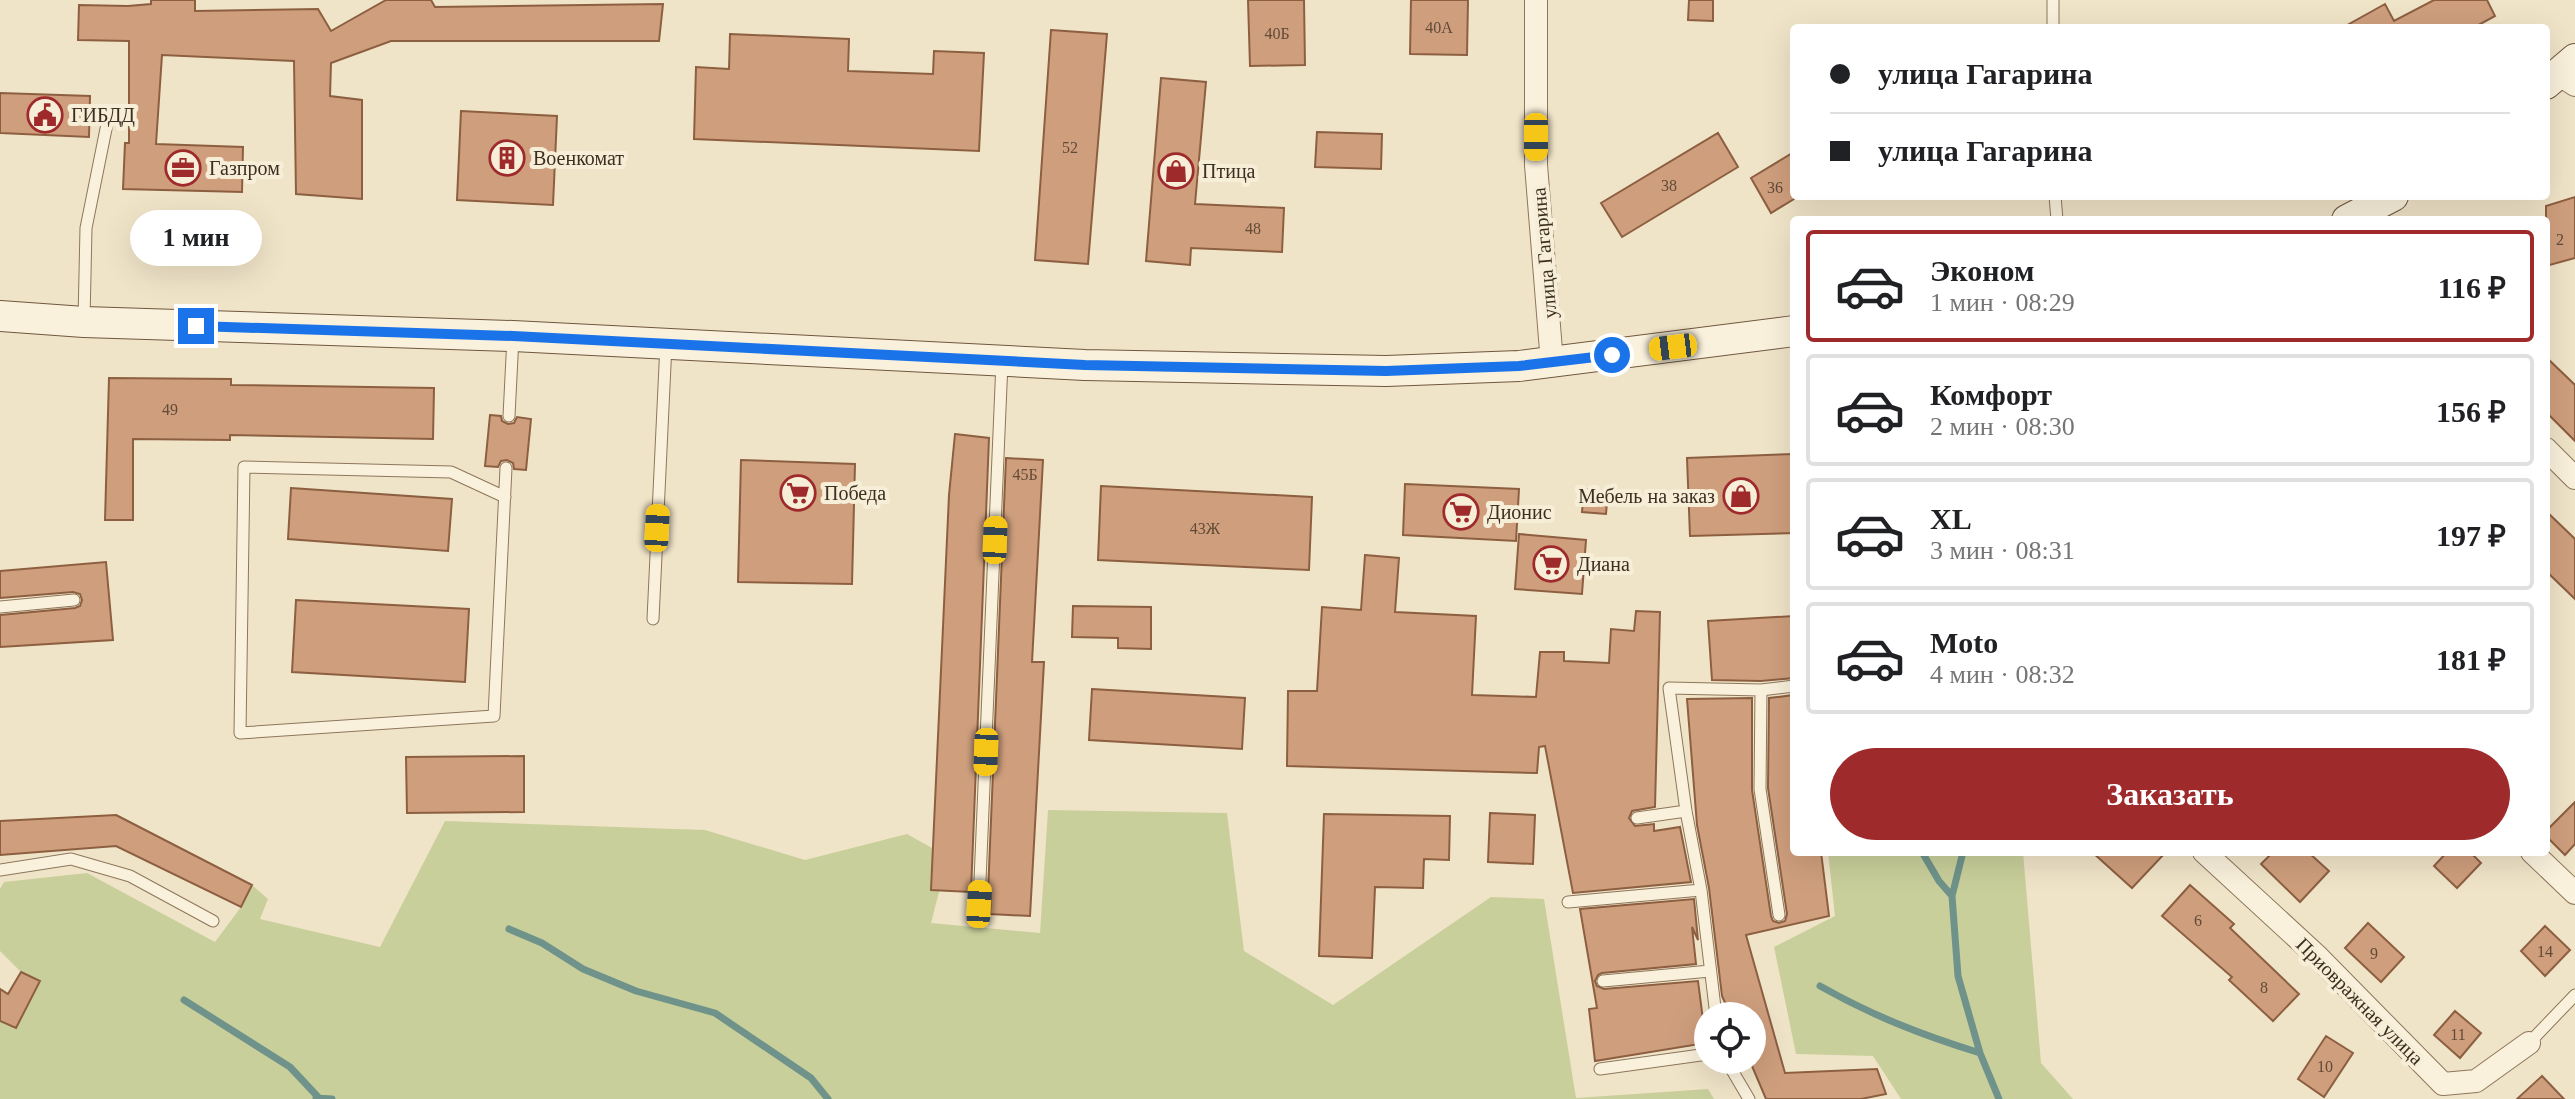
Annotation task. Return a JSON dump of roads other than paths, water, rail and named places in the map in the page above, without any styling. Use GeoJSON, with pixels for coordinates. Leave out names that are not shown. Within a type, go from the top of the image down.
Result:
{"type":"FeatureCollection","features":[{"type":"Feature","properties":{"kind":"street","name":"улица Гагарина"},"geometry":{"type":"LineString","coordinates":[[1536,0],[1536,165],[1552,363]]}},
{"type":"Feature","properties":{"kind":"street"},"geometry":{"type":"LineString","coordinates":[[2360,216],[2386,200]]}},
{"type":"Feature","properties":{"kind":"street"},"geometry":{"type":"LineString","coordinates":[[0,316],[84,322],[513,336],[1085,365],[1386,371],[1552,363],[1790,332]]}},
{"type":"Feature","properties":{"kind":"street"},"geometry":{"type":"LineString","coordinates":[[2550,453],[2575,478]]}},
{"type":"Feature","properties":{"kind":"street","name":"Приовражная улица"},"geometry":{"type":"LineString","coordinates":[[2208,856],[2316,955],[2443,1084],[2476,1081],[2529,1043]]}},
{"type":"Feature","properties":{"kind":"street"},"geometry":{"type":"LineString","coordinates":[[2536,856],[2575,893]]}},
{"type":"Feature","properties":{"kind":"lane"},"geometry":{"type":"LineString","coordinates":[[2053,0],[2053,24]]}},
{"type":"Feature","properties":{"kind":"lane"},"geometry":{"type":"LineString","coordinates":[[84,322],[86,228],[108,119]]}},
{"type":"Feature","properties":{"kind":"lane"},"geometry":{"type":"LineString","coordinates":[[509,416],[513,336]]}},
{"type":"Feature","properties":{"kind":"lane"},"geometry":{"type":"LineString","coordinates":[[653,619],[666,344]]}},
{"type":"Feature","properties":{"kind":"lane"},"geometry":{"type":"LineString","coordinates":[[979,904],[1002,361]]}},
{"type":"Feature","properties":{"kind":"lane"},"geometry":{"type":"LineString","coordinates":[[505,497],[451,472],[244,467],[240,733],[494,716],[505,497],[506,468]]}},
{"type":"Feature","properties":{"kind":"lane"},"geometry":{"type":"LineString","coordinates":[[0,607],[74,600]]}},
{"type":"Feature","properties":{"kind":"lane"},"geometry":{"type":"LineString","coordinates":[[1714,1002],[1701,890],[1686,811],[1669,688],[1761,690],[1790,686]]}},
{"type":"Feature","properties":{"kind":"lane"},"geometry":{"type":"LineString","coordinates":[[1761,690],[1760,789],[1779,915]]}},
{"type":"Feature","properties":{"kind":"lane"},"geometry":{"type":"LineString","coordinates":[[1637,818],[1686,811]]}},
{"type":"Feature","properties":{"kind":"lane"},"geometry":{"type":"LineString","coordinates":[[0,870],[71,859],[130,876],[213,921]]}},
{"type":"Feature","properties":{"kind":"lane"},"geometry":{"type":"LineString","coordinates":[[1568,902],[1701,890]]}},
{"type":"Feature","properties":{"kind":"lane"},"geometry":{"type":"LineString","coordinates":[[1603,981],[1710,971]]}},
{"type":"Feature","properties":{"kind":"lane"},"geometry":{"type":"LineString","coordinates":[[2529,1043],[2575,995]]}},
{"type":"Feature","properties":{"kind":"lane"},"geometry":{"type":"LineString","coordinates":[[1600,1069],[1694,1056]]}},
{"type":"Feature","properties":{"kind":"lane"},"geometry":{"type":"LineString","coordinates":[[1734,1074],[1749,1099]]}},
{"type":"Feature","properties":{"kind":"waterway"},"geometry":{"type":"LineString","coordinates":[[1924,856],[1952,896]]}},
{"type":"Feature","properties":{"kind":"waterway"},"geometry":{"type":"LineString","coordinates":[[1962,856],[1952,896],[1958,976],[1980,1053],[1999,1099]]}},
{"type":"Feature","properties":{"kind":"waterway"},"geometry":{"type":"LineString","coordinates":[[509,929],[542,943],[583,969],[636,991],[715,1013],[811,1078],[828,1099]]}},
{"type":"Feature","properties":{"kind":"waterway"},"geometry":{"type":"LineString","coordinates":[[1820,986],[1898,1024],[1980,1053]]}},
{"type":"Feature","properties":{"kind":"waterway"},"geometry":{"type":"LineString","coordinates":[[184,1000],[290,1067],[318,1097]]}},
{"type":"Feature","properties":{"kind":"waterway"},"geometry":{"type":"LineString","coordinates":[[316,1098],[332,1099]]}},
{"type":"Feature","properties":{"kind":"place","name":"ГИБДД"},"geometry":{"type":"Point","coordinates":[45,115]}},
{"type":"Feature","properties":{"kind":"place","name":"Военкомат"},"geometry":{"type":"Point","coordinates":[507,158]}},
{"type":"Feature","properties":{"kind":"place","name":"Газпром"},"geometry":{"type":"Point","coordinates":[183,168]}},
{"type":"Feature","properties":{"kind":"place","name":"Птица"},"geometry":{"type":"Point","coordinates":[1176,171]}},
{"type":"Feature","properties":{"kind":"place","name":"Победа"},"geometry":{"type":"Point","coordinates":[798,493]}},
{"type":"Feature","properties":{"kind":"place","name":"Мебель на заказ"},"geometry":{"type":"Point","coordinates":[1741,496]}},
{"type":"Feature","properties":{"kind":"place","name":"Дионис"},"geometry":{"type":"Point","coordinates":[1461,512]}},
{"type":"Feature","properties":{"kind":"place","name":"Диана"},"geometry":{"type":"Point","coordinates":[1551,564]}}]}
